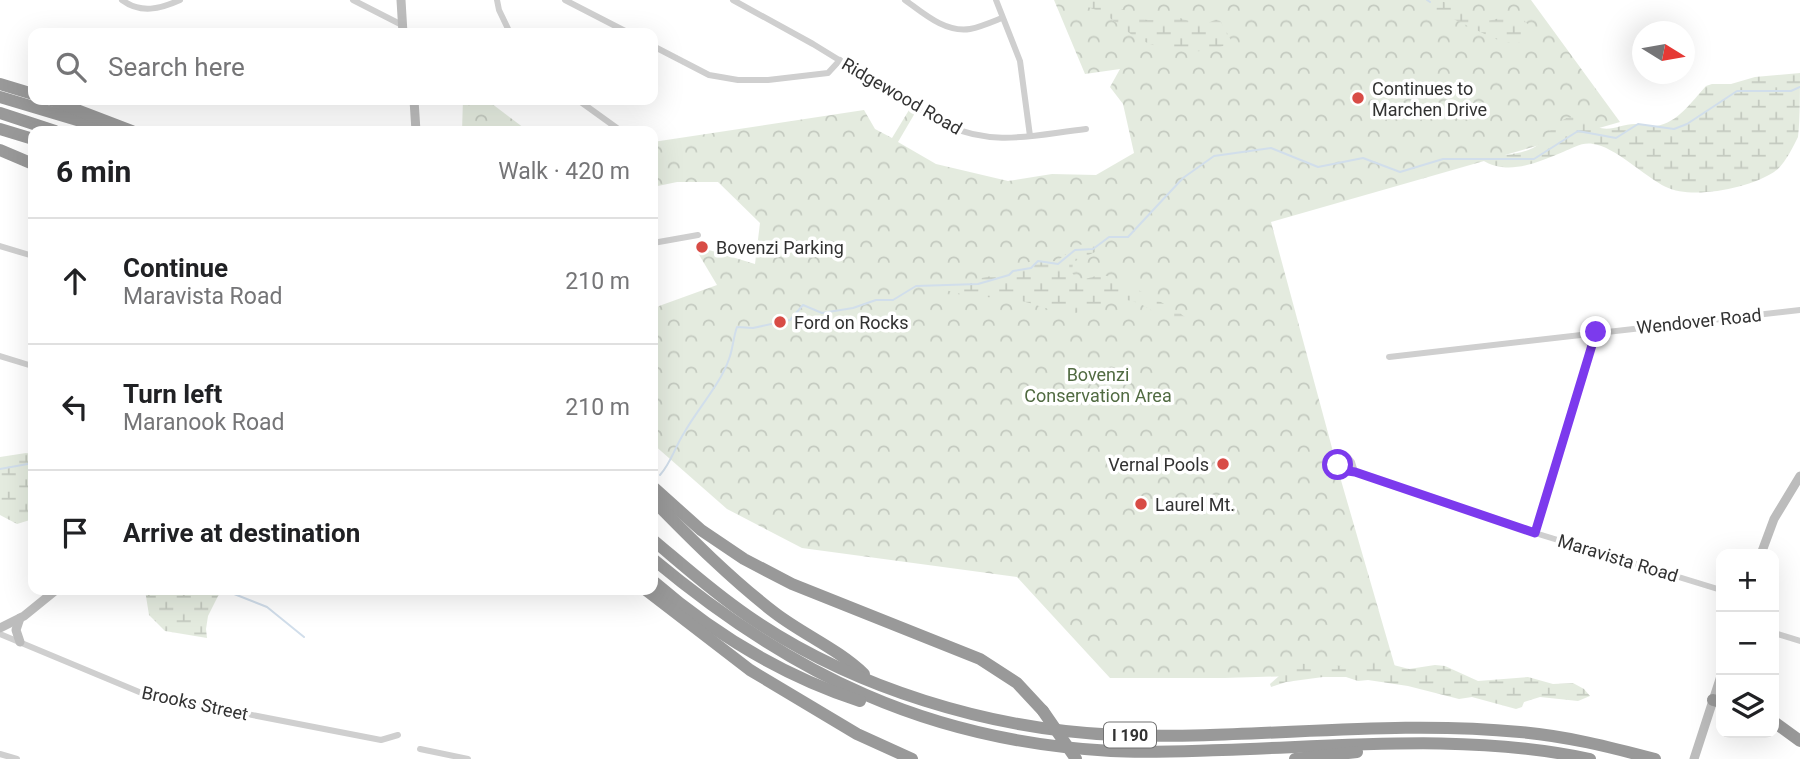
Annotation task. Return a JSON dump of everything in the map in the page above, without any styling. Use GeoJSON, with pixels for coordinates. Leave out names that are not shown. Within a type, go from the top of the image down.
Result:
{"type":"FeatureCollection","features":[{"type":"Feature","properties":{"kind":"highway"},"geometry":{"type":"LineString","coordinates":[[0,84],[28,92]]}},
{"type":"Feature","properties":{"kind":"highway"},"geometry":{"type":"LineString","coordinates":[[0,97],[97,126]]}},
{"type":"Feature","properties":{"kind":"highway"},"geometry":{"type":"LineString","coordinates":[[64,105],[119,126]]}},
{"type":"Feature","properties":{"kind":"highway"},"geometry":{"type":"LineString","coordinates":[[0,113],[40,126]]}},
{"type":"Feature","properties":{"kind":"highway"},"geometry":{"type":"LineString","coordinates":[[0,129],[28,137]]}},
{"type":"Feature","properties":{"kind":"highway"},"geometry":{"type":"LineString","coordinates":[[0,150],[28,163]]}},
{"type":"Feature","properties":{"kind":"highway"},"geometry":{"type":"LineString","coordinates":[[0,157],[28,164]]}},
{"type":"Feature","properties":{"kind":"highway"},"geometry":{"type":"LineString","coordinates":[[658,491],[701,530],[744,559],[792,584],[980,659],[1017,683],[1043,711],[1076,759]]}},
{"type":"Feature","properties":{"kind":"highway"},"geometry":{"type":"LineString","coordinates":[[658,505],[733,579],[777,615],[850,661],[872,682]]}},
{"type":"Feature","properties":{"kind":"highway","name":"I 190"},"geometry":{"type":"LineString","coordinates":[[658,544],[749,617],[799,646],[872,682],[960,711],[1007,722],[1070,732],[1174,736],[1386,728],[1485,729],[1559,737],[1655,759]]}},
{"type":"Feature","properties":{"kind":"highway","name":"I 190"},"geometry":{"type":"LineString","coordinates":[[658,563],[732,620],[779,652],[862,694],[953,726],[1015,740],[1111,751],[1397,743],[1518,747],[1590,759]]}},
{"type":"Feature","properties":{"kind":"highway"},"geometry":{"type":"LineString","coordinates":[[658,585],[704,622],[763,659],[858,701],[896,708]]}},
{"type":"Feature","properties":{"kind":"highway"},"geometry":{"type":"LineString","coordinates":[[652,595],[751,670],[858,734],[912,759]]}},
{"type":"Feature","properties":{"kind":"highway"},"geometry":{"type":"LineString","coordinates":[[1779,726],[1800,741]]}},
{"type":"Feature","properties":{"kind":"highway"},"geometry":{"type":"LineString","coordinates":[[1295,759],[1358,752],[1397,743]]}},
{"type":"Feature","properties":{"kind":"main road"},"geometry":{"type":"LineString","coordinates":[[401,0],[402,28]]}},
{"type":"Feature","properties":{"kind":"main road"},"geometry":{"type":"LineString","coordinates":[[414,105],[416,126]]}},
{"type":"Feature","properties":{"kind":"main road"},"geometry":{"type":"LineString","coordinates":[[1763,549],[1774,519],[1800,475]]}},
{"type":"Feature","properties":{"kind":"main road"},"geometry":{"type":"LineString","coordinates":[[0,628],[19,618],[49,595]]}},
{"type":"Feature","properties":{"kind":"main road"},"geometry":{"type":"LineString","coordinates":[[19,618],[16,630],[20,642]]}},
{"type":"Feature","properties":{"kind":"main road"},"geometry":{"type":"LineString","coordinates":[[1694,759],[1716,703]]}},
{"type":"Feature","properties":{"kind":"street"},"geometry":{"type":"LineString","coordinates":[[122,0],[131,6],[150,10],[180,0]]}},
{"type":"Feature","properties":{"kind":"street"},"geometry":{"type":"LineString","coordinates":[[354,0],[400,28]]}},
{"type":"Feature","properties":{"kind":"street"},"geometry":{"type":"LineString","coordinates":[[497,0],[508,28]]}},
{"type":"Feature","properties":{"kind":"street"},"geometry":{"type":"LineString","coordinates":[[565,0],[619,28]]}},
{"type":"Feature","properties":{"kind":"street","name":"Ridgewood Road"},"geometry":{"type":"LineString","coordinates":[[733,0],[945,125],[960,131],[998,139],[1086,129]]}},
{"type":"Feature","properties":{"kind":"street"},"geometry":{"type":"LineString","coordinates":[[905,0],[941,24],[955,29],[969,29],[1002,18]]}},
{"type":"Feature","properties":{"kind":"street"},"geometry":{"type":"LineString","coordinates":[[996,0],[1020,61],[1030,136]]}},
{"type":"Feature","properties":{"kind":"street"},"geometry":{"type":"LineString","coordinates":[[658,49],[709,75],[738,80],[768,80],[828,73],[840,61]]}},
{"type":"Feature","properties":{"kind":"street"},"geometry":{"type":"LineString","coordinates":[[585,105],[614,126]]}},
{"type":"Feature","properties":{"kind":"street"},"geometry":{"type":"LineString","coordinates":[[658,242],[698,235]]}},
{"type":"Feature","properties":{"kind":"street"},"geometry":{"type":"LineString","coordinates":[[0,246],[28,254]]}},
{"type":"Feature","properties":{"kind":"street","name":"Wendover Road"},"geometry":{"type":"LineString","coordinates":[[1389,357],[1800,310]]}},
{"type":"Feature","properties":{"kind":"street"},"geometry":{"type":"LineString","coordinates":[[1535,533],[1596,332]]}},
{"type":"Feature","properties":{"kind":"street"},"geometry":{"type":"LineString","coordinates":[[0,356],[28,365]]}},
{"type":"Feature","properties":{"kind":"street","name":"Maravista Road"},"geometry":{"type":"LineString","coordinates":[[1355,472],[1535,533],[1716,588]]}},
{"type":"Feature","properties":{"kind":"street","name":"Brooks Street"},"geometry":{"type":"LineString","coordinates":[[0,634],[144,694],[381,740],[398,735]]}},
{"type":"Feature","properties":{"kind":"street"},"geometry":{"type":"LineString","coordinates":[[1779,635],[1800,641]]}},
{"type":"Feature","properties":{"kind":"street"},"geometry":{"type":"LineString","coordinates":[[420,749],[468,759]]}},
{"type":"Feature","properties":{"kind":"street"},"geometry":{"type":"LineString","coordinates":[[0,754],[17,759]]}},
{"type":"Feature","properties":{"kind":"green space","name":"Bovenzi Conservation Area"},"geometry":{"type":"Polygon","coordinates":[[[1054,0],[1531,0],[1620,122],[1271,222],[1338,470],[1398,677],[1357,674],[1110,678],[1017,577],[802,548],[727,509],[658,448],[658,307],[717,285],[698,253],[709,250],[755,264],[760,223],[718,182],[677,182],[658,186],[658,141],[864,110],[875,129],[892,138],[909,110],[915,113],[898,142],[936,164],[1008,181],[1052,174],[1096,175],[1134,153],[1123,104],[1110,87],[1120,69],[1085,74],[1054,0]]]}},
{"type":"Feature","properties":{"kind":"green space"},"geometry":{"type":"Polygon","coordinates":[[[1065,0],[1101,0],[1112,8],[1122,9],[1146,20],[1171,15],[1201,25],[1216,20],[1221,22],[1232,42],[1221,47],[1197,51],[1160,47],[1137,38],[1101,13],[1065,0]]]}},
{"type":"Feature","properties":{"kind":"green space"},"geometry":{"type":"Polygon","coordinates":[[[1430,2],[1448,3],[1476,21],[1518,14],[1535,32],[1526,43],[1504,42],[1426,6],[1430,2]]]}},
{"type":"Feature","properties":{"kind":"green space"},"geometry":{"type":"Polygon","coordinates":[[[1800,73],[1798,137],[1791,151],[1774,172],[1751,183],[1705,192],[1677,191],[1666,187],[1610,150],[1593,144],[1581,145],[1522,166],[1502,167],[1482,160],[1487,156],[1528,150],[1539,144],[1555,126],[1567,118],[1579,118],[1602,128],[1635,124],[1656,126],[1678,116],[1706,86],[1731,84],[1755,77],[1800,73]]]}},
{"type":"Feature","properties":{"kind":"green space"},"geometry":{"type":"Polygon","coordinates":[[[463,105],[494,105],[521,126],[462,126],[463,105]]]}},
{"type":"Feature","properties":{"kind":"green space"},"geometry":{"type":"Polygon","coordinates":[[[1077,245],[1099,247],[1095,252],[1073,262],[1072,273],[1076,277],[1085,279],[1107,276],[1150,296],[1189,320],[1186,322],[1167,319],[1142,305],[1126,300],[1112,301],[1077,313],[1069,313],[1017,300],[943,289],[943,286],[996,275],[1029,262],[1057,261],[1077,245]]]}},
{"type":"Feature","properties":{"kind":"green space"},"geometry":{"type":"Polygon","coordinates":[[[28,453],[28,521],[17,524],[0,515],[0,457],[28,453]]]}},
{"type":"Feature","properties":{"kind":"green space"},"geometry":{"type":"Polygon","coordinates":[[[146,595],[218,595],[208,616],[207,638],[165,631],[149,615],[146,595]]]}},
{"type":"Feature","properties":{"kind":"green space"},"geometry":{"type":"Polygon","coordinates":[[[1378,661],[1409,669],[1445,666],[1478,681],[1528,677],[1553,684],[1573,683],[1590,696],[1578,701],[1540,697],[1524,702],[1522,707],[1516,709],[1472,697],[1459,699],[1408,686],[1358,681],[1346,677],[1323,677],[1271,687],[1270,684],[1279,676],[1284,665],[1291,663],[1340,666],[1378,661]]]}},
{"type":"Feature","properties":{"kind":"waterway"},"geometry":{"type":"LineString","coordinates":[[660,475],[725,369],[737,327],[753,328],[790,320],[803,305],[822,313],[853,308],[876,300],[893,300],[916,286],[978,284],[1009,275],[1013,271],[1031,268],[1038,261],[1058,264],[1075,250],[1093,249],[1109,237],[1128,237],[1183,178],[1214,156],[1271,148],[1318,167],[1363,158],[1400,172],[1443,159],[1534,159],[1578,131],[1616,138],[1638,124],[1674,129],[1687,124],[1737,91],[1791,91],[1800,87]]}},
{"type":"Feature","properties":{"kind":"waterway"},"geometry":{"type":"LineString","coordinates":[[0,469],[28,464]]}},
{"type":"Feature","properties":{"kind":"waterway"},"geometry":{"type":"LineString","coordinates":[[237,595],[267,607],[304,637]]}},
{"type":"Feature","properties":{"kind":"place","name":"Continues to Marchen Drive"},"geometry":{"type":"Point","coordinates":[1358,98]}},
{"type":"Feature","properties":{"kind":"place","name":"Bovenzi Parking"},"geometry":{"type":"Point","coordinates":[702,247]}},
{"type":"Feature","properties":{"kind":"place","name":"Ford on Rocks"},"geometry":{"type":"Point","coordinates":[780,322]}},
{"type":"Feature","properties":{"kind":"place","name":"Vernal Pools"},"geometry":{"type":"Point","coordinates":[1223,464]}},
{"type":"Feature","properties":{"kind":"place","name":"Laurel Mt."},"geometry":{"type":"Point","coordinates":[1141,504]}},
{"type":"Feature","properties":{"kind":"route"},"geometry":{"type":"LineString","coordinates":[[1338,465],[1341,470],[1355,472],[1535,533],[1596,332]]}}]}
